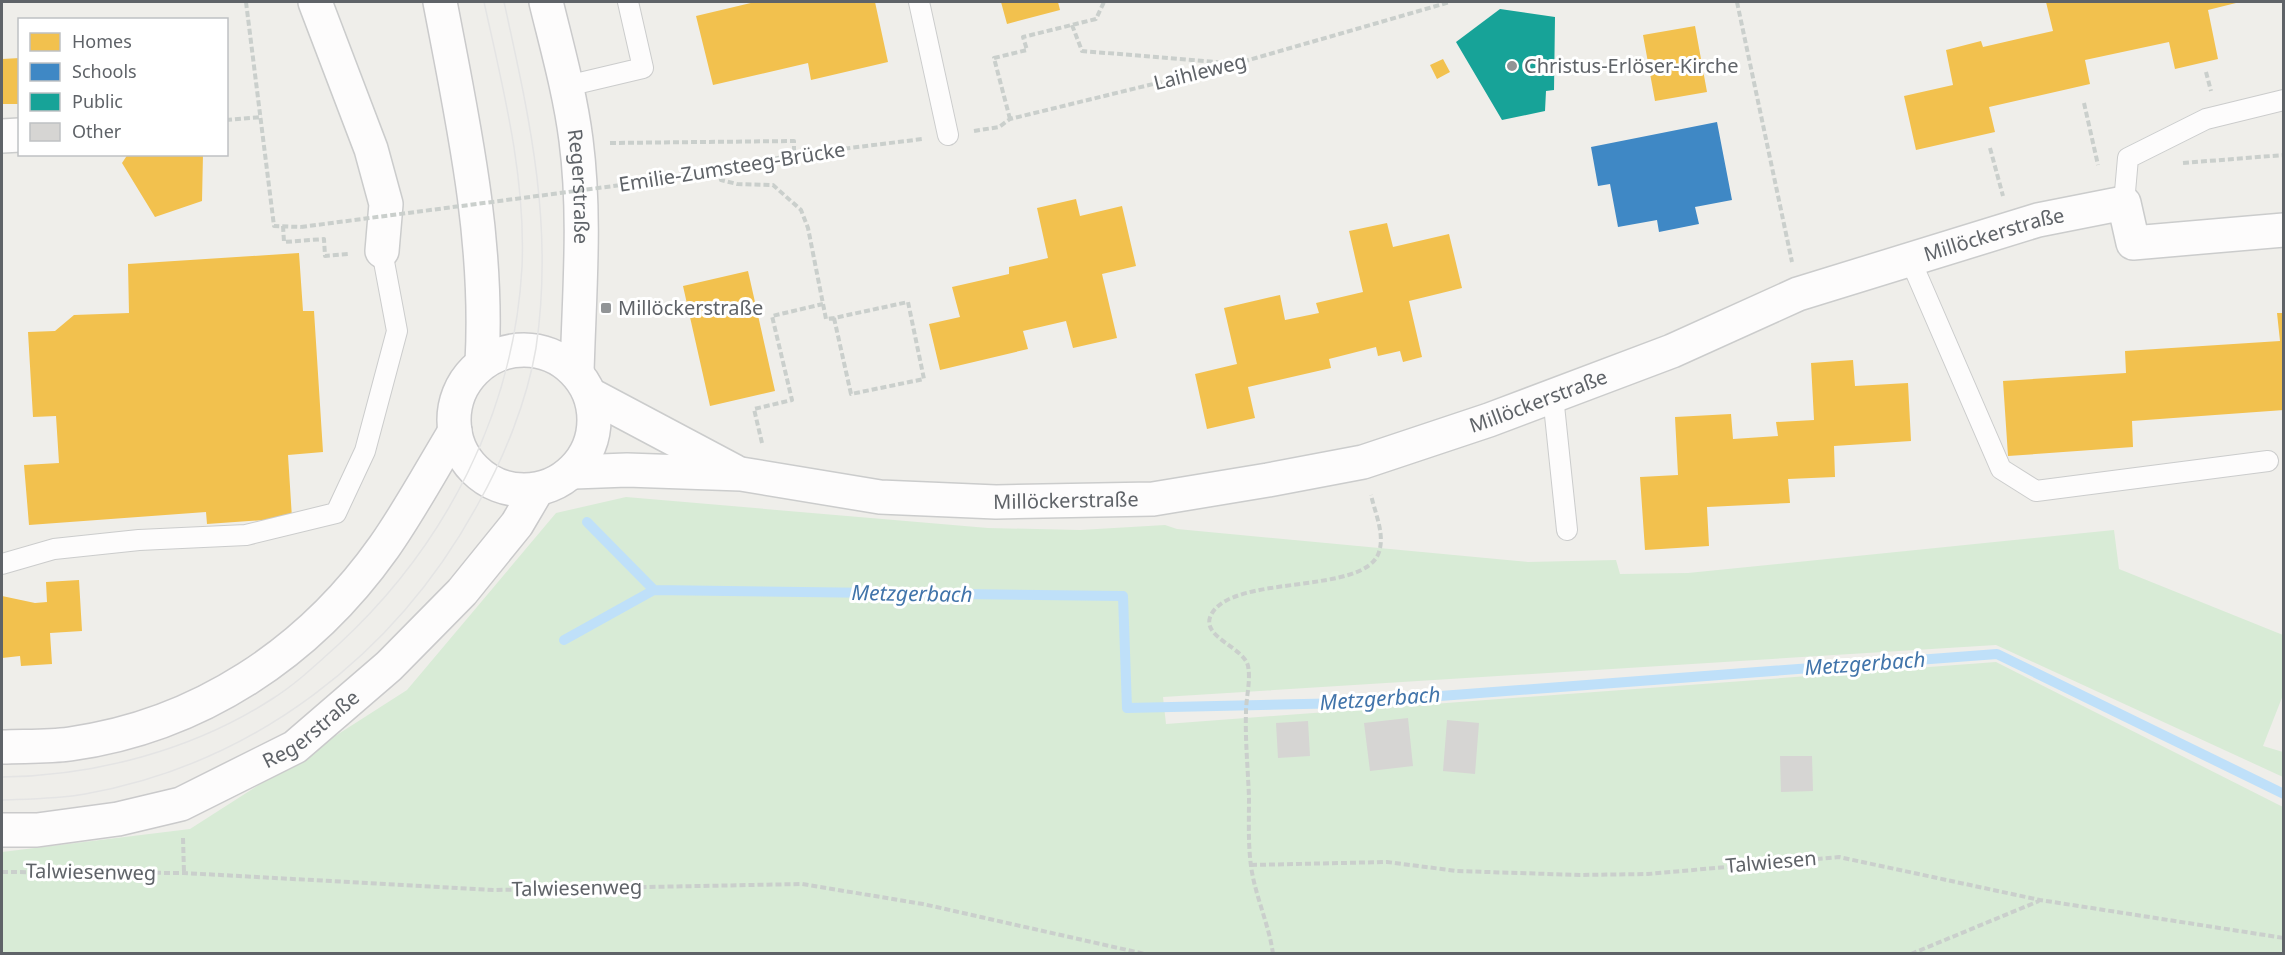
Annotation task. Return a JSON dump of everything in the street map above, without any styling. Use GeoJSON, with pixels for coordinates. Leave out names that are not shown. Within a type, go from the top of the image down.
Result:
{"type":"FeatureCollection","features":[{"type":"Feature","properties":{"kind":"main road"},"geometry":{"type":"LineString","coordinates":[[315,2],[374,160],[386,204],[382,251]]}},
{"type":"Feature","properties":{"kind":"main road"},"geometry":{"type":"LineString","coordinates":[[440,2],[472,168],[482,254],[485,322],[482,363]]}},
{"type":"Feature","properties":{"kind":"main road","name":"Regerstraße"},"geometry":{"type":"LineString","coordinates":[[546,2],[567,86],[576,141],[581,229],[584,384],[595,423],[589,449],[574,471],[557,484],[537,490],[513,490],[490,483],[472,468],[460,451],[455,431],[454,412],[459,393],[482,363],[511,351],[535,350],[558,358],[584,384]]}},
{"type":"Feature","properties":{"kind":"main road"},"geometry":{"type":"LineString","coordinates":[[2,136],[18,135]]}},
{"type":"Feature","properties":{"kind":"main road"},"geometry":{"type":"LineString","coordinates":[[2119,195],[2133,243],[2283,230]]}},
{"type":"Feature","properties":{"kind":"main road","name":"Millöckerstraße"},"geometry":{"type":"LineString","coordinates":[[574,471],[627,470],[756,478],[880,497],[996,502],[1153,499],[1363,462],[1553,396],[1672,351],[1798,294],[2119,195]]}},
{"type":"Feature","properties":{"kind":"main road","name":"Millöckerstraße"},"geometry":{"type":"LineString","coordinates":[[584,384],[756,478]]}},
{"type":"Feature","properties":{"kind":"main road","name":"Regerstraße"},"geometry":{"type":"LineString","coordinates":[[2,747],[69,744],[164,722],[232,690],[303,638],[343,597],[384,548],[455,431]]}},
{"type":"Feature","properties":{"kind":"main road","name":"Regerstraße"},"geometry":{"type":"LineString","coordinates":[[2,830],[37,830],[118,819],[181,804],[295,747],[389,666],[462,592],[517,524],[537,490]]}},
{"type":"Feature","properties":{"kind":"lane"},"geometry":{"type":"LineString","coordinates":[[567,86],[643,69],[628,2]]}},
{"type":"Feature","properties":{"kind":"lane"},"geometry":{"type":"LineString","coordinates":[[918,2],[948,135]]}},
{"type":"Feature","properties":{"kind":"lane"},"geometry":{"type":"LineString","coordinates":[[2119,195],[2128,158],[2206,119],[2283,100]]}},
{"type":"Feature","properties":{"kind":"lane"},"geometry":{"type":"LineString","coordinates":[[2,564],[54,549],[139,540],[246,535],[336,513],[364,451],[397,331],[382,251]]}},
{"type":"Feature","properties":{"kind":"lane"},"geometry":{"type":"LineString","coordinates":[[1910,259],[2001,469],[2036,491],[2268,461]]}},
{"type":"Feature","properties":{"kind":"lane"},"geometry":{"type":"LineString","coordinates":[[1553,396],[1567,530]]}},
{"type":"Feature","properties":{"kind":"path"},"geometry":{"type":"LineString","coordinates":[[246,2],[274,226],[283,226],[284,242],[324,239],[325,256],[382,251]]}},
{"type":"Feature","properties":{"kind":"path"},"geometry":{"type":"LineString","coordinates":[[1010,119],[994,58],[1027,50],[1023,37],[1096,19],[1104,2]]}},
{"type":"Feature","properties":{"kind":"path","name":"Laihleweg"},"geometry":{"type":"LineString","coordinates":[[948,135],[999,127],[1010,119],[1235,64],[1450,2]]}},
{"type":"Feature","properties":{"kind":"path"},"geometry":{"type":"LineString","coordinates":[[1737,2],[1798,294]]}},
{"type":"Feature","properties":{"kind":"path"},"geometry":{"type":"LineString","coordinates":[[1072,25],[1082,51],[1235,64]]}},
{"type":"Feature","properties":{"kind":"path"},"geometry":{"type":"LineString","coordinates":[[2084,103],[2119,195],[2195,161],[2283,155]]}},
{"type":"Feature","properties":{"kind":"path"},"geometry":{"type":"LineString","coordinates":[[228,120],[262,117]]}},
{"type":"Feature","properties":{"kind":"path","name":"Emilie-Zumsteeg-Brücke"},"geometry":{"type":"LineString","coordinates":[[283,226],[301,227],[668,180],[794,155],[948,135]]}},
{"type":"Feature","properties":{"kind":"path"},"geometry":{"type":"LineString","coordinates":[[608,143],[794,141],[794,155]]}},
{"type":"Feature","properties":{"kind":"path"},"geometry":{"type":"LineString","coordinates":[[1990,148],[2011,228]]}},
{"type":"Feature","properties":{"kind":"path"},"geometry":{"type":"LineString","coordinates":[[720,169],[721,180],[737,184],[772,185],[801,210],[808,228],[826,320],[834,318],[908,302],[924,379],[851,394],[834,318]]}},
{"type":"Feature","properties":{"kind":"path"},"geometry":{"type":"LineString","coordinates":[[756,478],[754,409],[792,400],[772,315],[823,304]]}},
{"type":"Feature","properties":{"kind":"path"},"geometry":{"type":"LineString","coordinates":[[1273,954],[1251,865],[1245,713],[1248,665],[1239,653],[1213,632],[1209,622],[1212,613],[1223,604],[1252,593],[1285,585],[1339,579],[1367,568],[1379,554],[1381,538],[1363,462]]}},
{"type":"Feature","properties":{"kind":"path","name":"Talwiesen"},"geometry":{"type":"LineString","coordinates":[[1251,865],[1387,862],[1457,872],[1592,875],[1648,874],[1839,857],[2040,900],[2283,938]]}},
{"type":"Feature","properties":{"kind":"path","name":"Talwiesenweg"},"geometry":{"type":"LineString","coordinates":[[2,872],[184,873],[494,890],[802,884],[923,904],[1145,954]]}},
{"type":"Feature","properties":{"kind":"path"},"geometry":{"type":"LineString","coordinates":[[1911,954],[2040,900]]}},
{"type":"Feature","properties":{"kind":"green space"},"geometry":{"type":"Polygon","coordinates":[[[626,497],[988,528],[1080,530],[1165,525],[1177,529],[1528,562],[1616,560],[1620,574],[1688,573],[2114,530],[2119,569],[2283,635],[2283,695],[2263,746],[2283,752],[2283,777],[1996,645],[1163,697],[1166,724],[1996,662],[2283,807],[2283,953],[2,954],[2,852],[190,829],[407,690],[556,513],[626,497]]]}},
{"type":"Feature","properties":{"kind":"building: Homes"},"geometry":{"type":"Polygon","coordinates":[[[755,2],[875,2],[888,62],[811,80],[808,63],[713,85],[696,16],[755,2]]]}},
{"type":"Feature","properties":{"kind":"building: Homes"},"geometry":{"type":"Polygon","coordinates":[[[1001,2],[1058,2],[1060,10],[1007,24],[1001,2]]]}},
{"type":"Feature","properties":{"kind":"building: Homes"},"geometry":{"type":"Polygon","coordinates":[[[2046,2],[2240,2],[2208,10],[2218,59],[2175,69],[2169,42],[2085,60],[2090,84],[1989,107],[1995,132],[1916,150],[1904,96],[1953,85],[1946,50],[1981,41],[1983,47],[2053,31],[2046,2]]]}},
{"type":"Feature","properties":{"kind":"building: Homes"},"geometry":{"type":"Polygon","coordinates":[[[1695,26],[1707,92],[1655,101],[1643,35],[1695,26]]]}},
{"type":"Feature","properties":{"kind":"building: Homes"},"geometry":{"type":"Polygon","coordinates":[[[18,58],[18,104],[2,104],[2,59],[18,58]]]}},
{"type":"Feature","properties":{"kind":"building: Homes"},"geometry":{"type":"Polygon","coordinates":[[[1443,59],[1450,72],[1437,79],[1430,65],[1443,59]]]}},
{"type":"Feature","properties":{"kind":"building: Homes"},"geometry":{"type":"Polygon","coordinates":[[[127,156],[203,156],[202,201],[155,217],[122,163],[127,156]]]}},
{"type":"Feature","properties":{"kind":"building: Homes"},"geometry":{"type":"Polygon","coordinates":[[[1076,199],[1080,216],[1122,206],[1136,266],[1102,274],[1117,338],[1073,348],[1066,321],[1023,331],[1028,349],[940,370],[929,324],[960,317],[952,287],[1009,274],[1009,267],[1048,258],[1037,208],[1076,199]]]}},
{"type":"Feature","properties":{"kind":"building: Homes"},"geometry":{"type":"Polygon","coordinates":[[[1387,223],[1393,247],[1449,234],[1462,288],[1409,301],[1422,357],[1403,362],[1400,351],[1378,356],[1376,347],[1329,359],[1331,368],[1248,387],[1255,418],[1207,429],[1195,374],[1237,364],[1224,308],[1280,295],[1285,320],[1319,313],[1316,303],[1363,292],[1349,231],[1387,223]]]}},
{"type":"Feature","properties":{"kind":"building: Homes"},"geometry":{"type":"Polygon","coordinates":[[[299,253],[303,311],[314,311],[323,452],[288,455],[292,518],[207,524],[206,512],[29,525],[24,465],[59,463],[56,416],[33,417],[28,332],[55,331],[74,315],[129,313],[128,264],[299,253]]]}},
{"type":"Feature","properties":{"kind":"building: Homes"},"geometry":{"type":"Polygon","coordinates":[[[748,271],[775,391],[710,406],[683,286],[748,271]]]}},
{"type":"Feature","properties":{"kind":"building: Homes"},"geometry":{"type":"Polygon","coordinates":[[[2277,313],[2284,313],[2284,410],[2132,421],[2133,447],[2008,456],[2003,381],[2126,373],[2125,351],[2280,341],[2277,313]]]}},
{"type":"Feature","properties":{"kind":"building: Homes"},"geometry":{"type":"Polygon","coordinates":[[[1853,360],[1855,386],[1908,383],[1911,441],[1834,446],[1835,477],[1788,479],[1790,503],[1707,507],[1709,546],[1645,550],[1640,477],[1678,475],[1675,417],[1731,414],[1733,439],[1778,436],[1776,422],[1814,420],[1811,363],[1853,360]]]}},
{"type":"Feature","properties":{"kind":"building: Homes"},"geometry":{"type":"Polygon","coordinates":[[[79,580],[82,631],[50,633],[52,664],[21,666],[20,656],[2,658],[2,596],[35,603],[47,602],[46,582],[79,580]]]}},
{"type":"Feature","properties":{"kind":"building: Schools"},"geometry":{"type":"Polygon","coordinates":[[[1717,122],[1732,200],[1695,207],[1699,224],[1659,232],[1657,220],[1618,227],[1610,184],[1598,186],[1591,147],[1717,122]]]}},
{"type":"Feature","properties":{"kind":"building: Public","name":"Christus-Erlöser-Kirche"},"geometry":{"type":"Polygon","coordinates":[[[1500,9],[1555,17],[1554,90],[1546,91],[1545,111],[1502,120],[1456,42],[1500,9]]]}},
{"type":"Feature","properties":{"kind":"building: Other"},"geometry":{"type":"Polygon","coordinates":[[[1408,718],[1413,766],[1370,771],[1364,723],[1408,718]]]}},
{"type":"Feature","properties":{"kind":"building: Other"},"geometry":{"type":"Polygon","coordinates":[[[1447,720],[1479,723],[1475,774],[1443,771],[1447,720]]]}},
{"type":"Feature","properties":{"kind":"building: Other"},"geometry":{"type":"Polygon","coordinates":[[[1308,721],[1310,756],[1278,758],[1276,723],[1308,721]]]}},
{"type":"Feature","properties":{"kind":"building: Other"},"geometry":{"type":"Polygon","coordinates":[[[1780,756],[1812,756],[1813,791],[1781,792],[1780,756]]]}},
{"type":"Feature","properties":{"kind":"waterway"},"geometry":{"type":"LineString","coordinates":[[587,522],[654,590]]}},
{"type":"Feature","properties":{"kind":"waterway","name":"Metzgerbach"},"geometry":{"type":"LineString","coordinates":[[564,640],[654,590],[1123,596],[1127,708],[1348,703],[1997,654],[2284,794]]}},
{"type":"Feature","properties":{"kind":"tram line"},"geometry":{"type":"LineString","coordinates":[[2,777],[72,772],[142,757],[210,733],[242,717],[290,687],[339,644],[377,606],[411,564],[441,520],[467,473],[489,425],[505,374],[516,321],[522,267],[517,166],[484,2]]}},
{"type":"Feature","properties":{"kind":"tram line"},"geometry":{"type":"LineString","coordinates":[[2,800],[75,796],[147,779],[206,757],[262,729],[314,694],[362,654],[406,609],[445,559],[488,486],[521,409],[536,348],[541,303],[541,216],[536,174],[530,131],[504,2]]}},
{"type":"Feature","properties":{"kind":"place","name":"Christus-Erlöser-Kirche"},"geometry":{"type":"Point","coordinates":[1512,66]}},
{"type":"Feature","properties":{"kind":"place","name":"Millöckerstraße"},"geometry":{"type":"Point","coordinates":[606,308]}}]}
